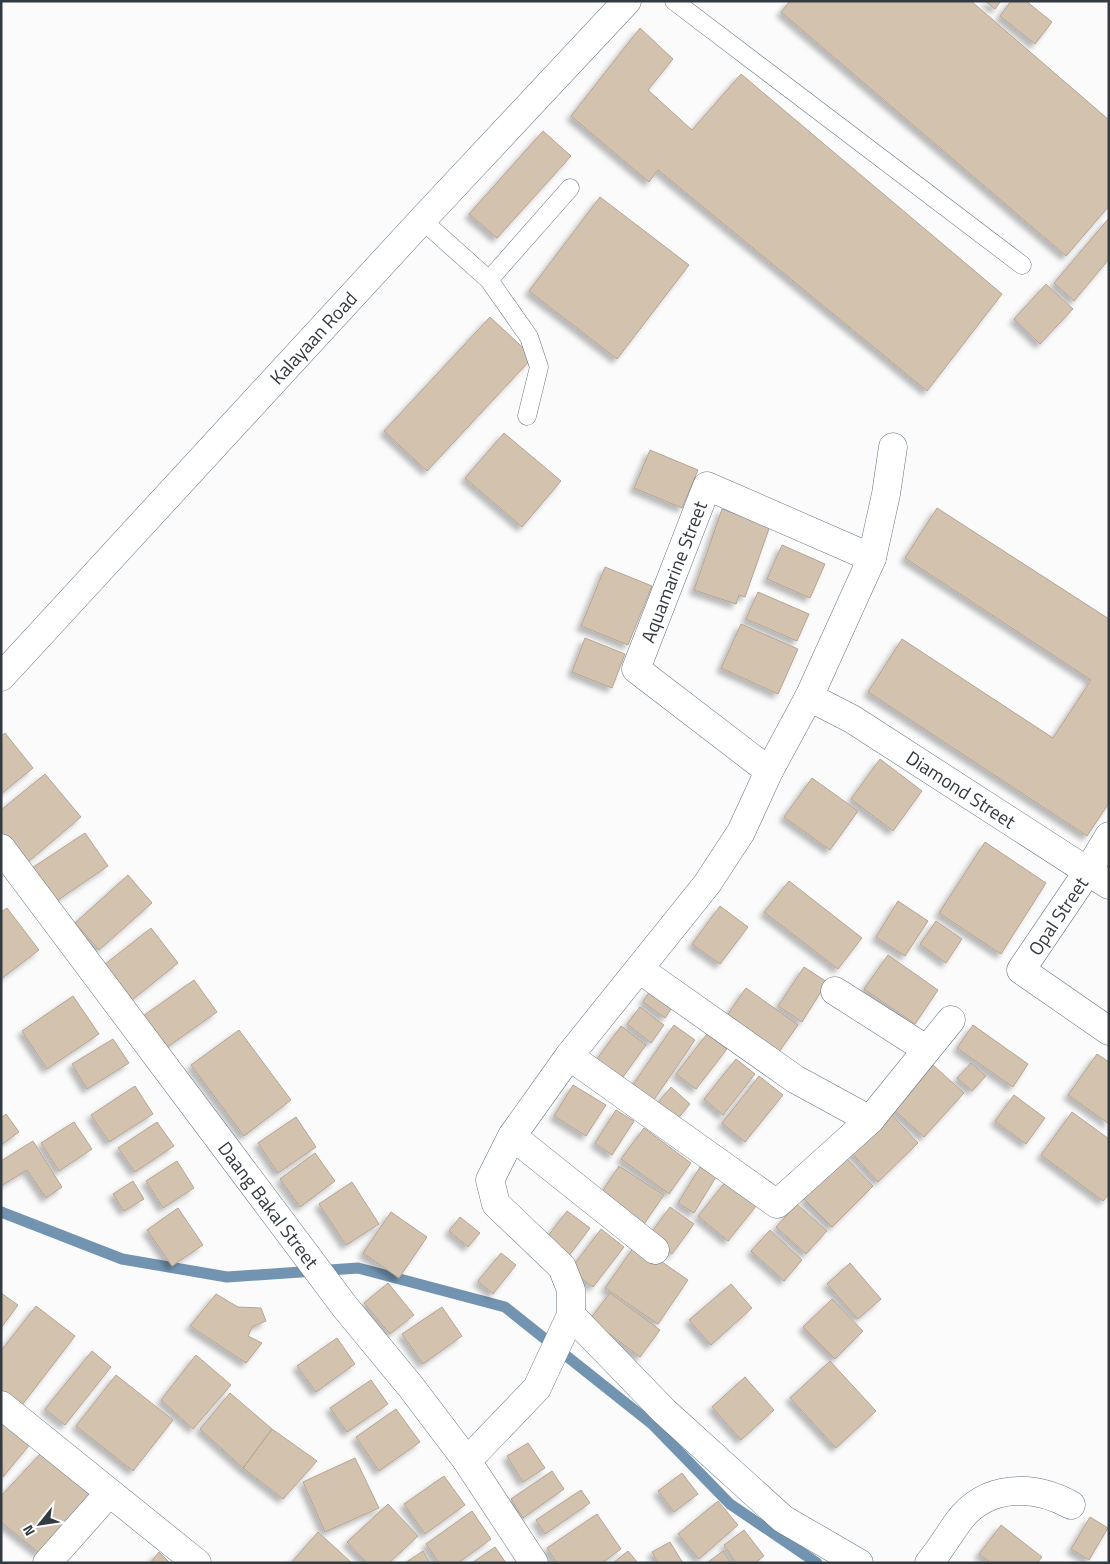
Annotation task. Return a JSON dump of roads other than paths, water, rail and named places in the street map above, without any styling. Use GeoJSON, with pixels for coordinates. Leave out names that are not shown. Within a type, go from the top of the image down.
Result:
{"type":"FeatureCollection","features":[{"type":"Feature","properties":{"kind":"street","name":"Kalayaan Road"},"geometry":{"type":"LineString","coordinates":[[1,677],[422,220],[628,1]]}},
{"type":"Feature","properties":{"kind":"street"},"geometry":{"type":"LineString","coordinates":[[467,1461],[538,1388],[569,1319],[571,1290],[562,1267],[496,1204],[490,1180],[512,1136],[569,1056],[707,884],[740,832],[769,771],[809,696],[872,558],[886,494],[893,447]]}},
{"type":"Feature","properties":{"kind":"street","name":"Aquamarine Street"},"geometry":{"type":"LineString","coordinates":[[769,771],[636,669],[707,486],[872,558]]}},
{"type":"Feature","properties":{"kind":"street","name":"Diamond Street"},"geometry":{"type":"LineString","coordinates":[[809,696],[852,719],[1099,878]]}},
{"type":"Feature","properties":{"kind":"street","name":"Opal Street"},"geometry":{"type":"LineString","coordinates":[[1109,836],[1099,878],[1021,970],[1109,1032]]}},
{"type":"Feature","properties":{"kind":"street","name":"Daang Bakal Street"},"geometry":{"type":"LineString","coordinates":[[1,848],[345,1307],[411,1387],[467,1461],[534,1563]]}},
{"type":"Feature","properties":{"kind":"street"},"geometry":{"type":"LineString","coordinates":[[639,969],[795,1079],[870,1120]]}},
{"type":"Feature","properties":{"kind":"street"},"geometry":{"type":"LineString","coordinates":[[835,991],[926,1050]]}},
{"type":"Feature","properties":{"kind":"street"},"geometry":{"type":"LineString","coordinates":[[569,1056],[776,1204],[870,1120],[951,1020]]}},
{"type":"Feature","properties":{"kind":"street"},"geometry":{"type":"LineString","coordinates":[[512,1136],[655,1250]]}},
{"type":"Feature","properties":{"kind":"street"},"geometry":{"type":"LineString","coordinates":[[569,1319],[664,1411],[783,1519],[859,1563]]}},
{"type":"Feature","properties":{"kind":"street"},"geometry":{"type":"LineString","coordinates":[[1,1405],[197,1563]]}},
{"type":"Feature","properties":{"kind":"street"},"geometry":{"type":"LineString","coordinates":[[929,1563],[958,1521],[978,1502],[999,1493],[1032,1490],[1052,1495],[1071,1505]]}},
{"type":"Feature","properties":{"kind":"street"},"geometry":{"type":"LineString","coordinates":[[47,1563],[109,1492]]}},
{"type":"Feature","properties":{"kind":"lane"},"geometry":{"type":"LineString","coordinates":[[674,1],[1022,265]]}},
{"type":"Feature","properties":{"kind":"lane"},"geometry":{"type":"LineString","coordinates":[[489,280],[570,188]]}},
{"type":"Feature","properties":{"kind":"lane"},"geometry":{"type":"LineString","coordinates":[[422,220],[489,280],[529,337],[539,367],[527,416]]}},
{"type":"Feature","properties":{"kind":"waterway"},"geometry":{"type":"LineString","coordinates":[[1,1212],[122,1259],[227,1277],[358,1268],[505,1307],[652,1424],[730,1504],[817,1563]]}}]}
